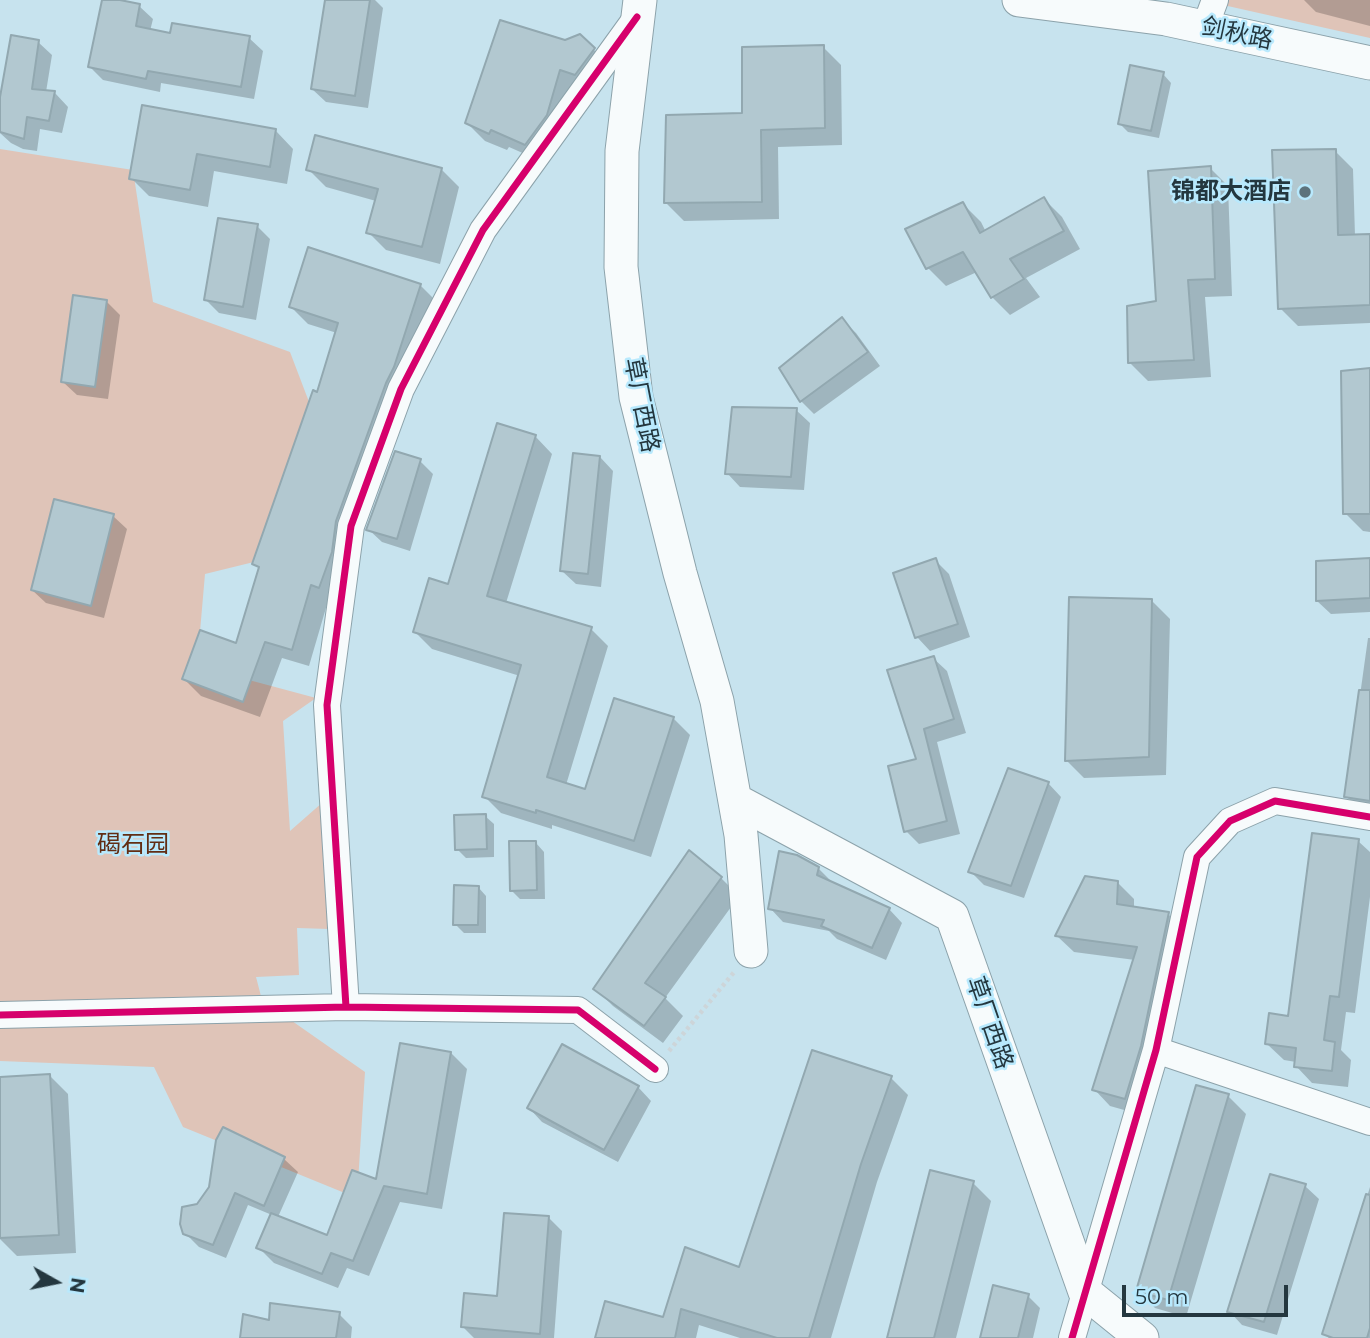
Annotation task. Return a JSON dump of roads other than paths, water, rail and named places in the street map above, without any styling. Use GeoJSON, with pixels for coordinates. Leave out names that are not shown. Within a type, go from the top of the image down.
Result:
{"type":"FeatureCollection","features":[{"type":"Feature","properties":{"kind":"main road","name":"剑秋路"},"geometry":{"type":"LineString","coordinates":[[1019,0],[1166,19],[1210,13],[1370,63]]}},
{"type":"Feature","properties":{"kind":"main road","name":"草厂西路"},"geometry":{"type":"LineString","coordinates":[[638,9],[622,151],[621,267],[635,397],[680,573],[717,701],[741,835],[751,951]]}},
{"type":"Feature","properties":{"kind":"main road","name":"草厂西路"},"geometry":{"type":"LineString","coordinates":[[735,800],[951,916],[1085,1292]]}},
{"type":"Feature","properties":{"kind":"main road"},"geometry":{"type":"LineString","coordinates":[[1085,1292],[1142,1338]]}},
{"type":"Feature","properties":{"kind":"street"},"geometry":{"type":"LineString","coordinates":[[346,1007],[327,705],[351,526],[401,389],[483,230],[638,9]]}},
{"type":"Feature","properties":{"kind":"street"},"geometry":{"type":"LineString","coordinates":[[1072,1338],[1156,1050],[1197,858],[1230,821],[1276,801],[1370,817]]}},
{"type":"Feature","properties":{"kind":"street"},"geometry":{"type":"LineString","coordinates":[[0,1015],[346,1007],[578,1010],[655,1069]]}},
{"type":"Feature","properties":{"kind":"street"},"geometry":{"type":"LineString","coordinates":[[1156,1050],[1370,1122]]}},
{"type":"Feature","properties":{"kind":"place","name":"锦都大酒店"},"geometry":{"type":"Point","coordinates":[1305,192]}},
{"type":"Feature","properties":{"kind":"park label","name":"碣石园"},"geometry":{"type":"Point","coordinates":[133,845]}}]}
